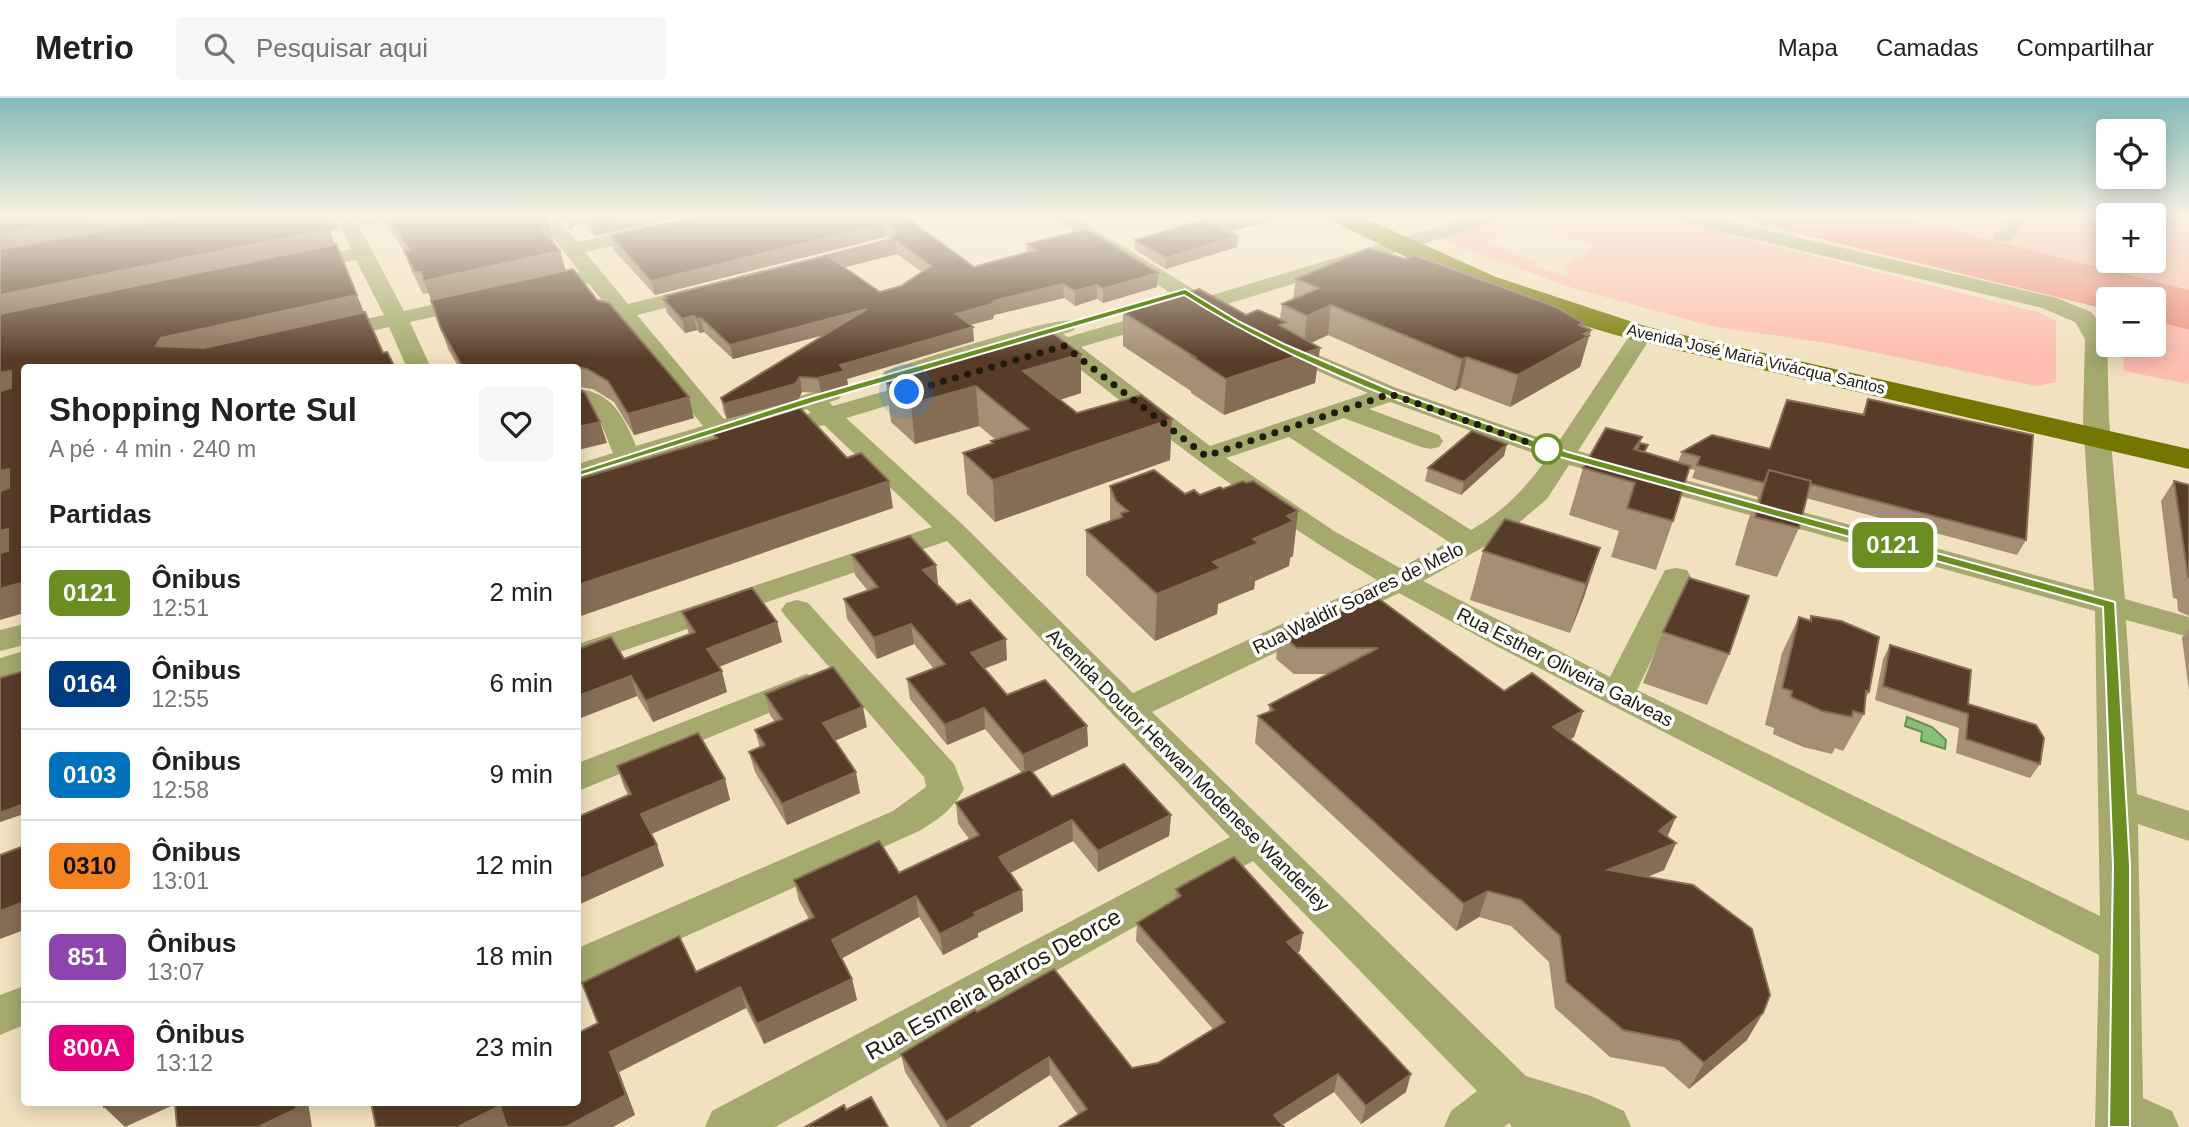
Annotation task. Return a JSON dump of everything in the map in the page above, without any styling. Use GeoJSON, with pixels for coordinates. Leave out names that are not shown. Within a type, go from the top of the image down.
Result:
{"type":"FeatureCollection","features":[{"type":"Feature","properties":{"kind":"main road","name":"Avenida José Maria Vivácqua Santos"},"geometry":{"type":"LineString","coordinates":[[1456,263],[1536,302],[1642,334],[2098,429],[2189,440]]}},
{"type":"Feature","properties":{"kind":"main road","name":"Avenida José Maria Vivácqua Santos"},"geometry":{"type":"LineString","coordinates":[[1484,263],[1615,307],[2098,429],[2189,459]]}},
{"type":"Feature","properties":{"kind":"street"},"geometry":{"type":"LineString","coordinates":[[282,270],[315,263]]}},
{"type":"Feature","properties":{"kind":"street"},"geometry":{"type":"LineString","coordinates":[[368,263],[417,364]]}},
{"type":"Feature","properties":{"kind":"street"},"geometry":{"type":"LineString","coordinates":[[584,263],[719,429]]}},
{"type":"Feature","properties":{"kind":"street"},"geometry":{"type":"LineString","coordinates":[[1137,263],[1236,324]]}},
{"type":"Feature","properties":{"kind":"street"},"geometry":{"type":"LineString","coordinates":[[581,490],[820,407],[1194,298],[1302,263]]}},
{"type":"Feature","properties":{"kind":"street"},"geometry":{"type":"LineString","coordinates":[[1881,263],[2030,298],[2073,311],[2090,324],[2096,339],[2098,429],[2110,605],[2121,866],[2120,946],[2132,1122]]}},
{"type":"Feature","properties":{"kind":"street"},"geometry":{"type":"LineString","coordinates":[[303,340],[594,275]]}},
{"type":"Feature","properties":{"kind":"street"},"geometry":{"type":"LineString","coordinates":[[623,312],[729,285]]}},
{"type":"Feature","properties":{"kind":"street","name":"Rua Waldir Soares de Melo"},"geometry":{"type":"LineString","coordinates":[[1128,709],[1400,581],[1493,530],[1537,492],[1642,334]]}},
{"type":"Feature","properties":{"kind":"street"},"geometry":{"type":"LineString","coordinates":[[1258,335],[1390,394],[1564,455],[2189,627]]}},
{"type":"Feature","properties":{"kind":"street","name":"Rua Esther Oliveira Galveas"},"geometry":{"type":"LineString","coordinates":[[1055,339],[1206,456],[1324,537],[1400,581],[1618,695],[2120,946]]}},
{"type":"Feature","properties":{"kind":"street"},"geometry":{"type":"LineString","coordinates":[[1206,456],[1390,394]]}},
{"type":"Feature","properties":{"kind":"street"},"geometry":{"type":"LineString","coordinates":[[581,396],[586,395],[600,402],[628,457]]}},
{"type":"Feature","properties":{"kind":"street"},"geometry":{"type":"LineString","coordinates":[[581,472],[719,429],[820,407]]}},
{"type":"Feature","properties":{"kind":"street","name":"Avenida Doutor Herwan Modenese Wanderley"},"geometry":{"type":"LineString","coordinates":[[820,407],[952,530],[1545,1127]]}},
{"type":"Feature","properties":{"kind":"street"},"geometry":{"type":"LineString","coordinates":[[1344,409],[1430,441]]}},
{"type":"Feature","properties":{"kind":"street"},"geometry":{"type":"LineString","coordinates":[[1292,427],[1469,543]]}},
{"type":"Feature","properties":{"kind":"street"},"geometry":{"type":"LineString","coordinates":[[581,654],[952,530]]}},
{"type":"Feature","properties":{"kind":"street"},"geometry":{"type":"LineString","coordinates":[[1618,695],[1675,577]]}},
{"type":"Feature","properties":{"kind":"street"},"geometry":{"type":"LineString","coordinates":[[581,966],[906,821],[942,796],[945,789],[941,773],[797,610]]}},
{"type":"Feature","properties":{"kind":"street"},"geometry":{"type":"LineString","coordinates":[[0,641],[21,635]]}},
{"type":"Feature","properties":{"kind":"street"},"geometry":{"type":"LineString","coordinates":[[0,670],[21,663]]}},
{"type":"Feature","properties":{"kind":"street"},"geometry":{"type":"LineString","coordinates":[[581,777],[848,667]]}},
{"type":"Feature","properties":{"kind":"street"},"geometry":{"type":"LineString","coordinates":[[2118,802],[2189,826]]}},
{"type":"Feature","properties":{"kind":"street","name":"Rua Esmeira Barros Deorce"},"geometry":{"type":"LineString","coordinates":[[729,1127],[1257,840]]}},
{"type":"Feature","properties":{"kind":"street"},"geometry":{"type":"LineString","coordinates":[[0,1015],[21,1006]]}},
{"type":"Feature","properties":{"kind":"street"},"geometry":{"type":"LineString","coordinates":[[1468,1127],[1510,1093],[1591,1119],[1607,1127]]}},
{"type":"Feature","properties":{"kind":"shaded area"},"geometry":{"type":"Polygon","coordinates":[[[1504,263],[1536,263],[1533,265],[1566,276],[1570,274],[1563,267],[1569,263],[1842,263],[2041,313],[2056,321],[2056,382],[2036,386],[1834,344],[1715,327],[1573,288],[1504,263]]]}},
{"type":"Feature","properties":{"kind":"shaded area"},"geometry":{"type":"Polygon","coordinates":[[[1918,263],[2082,263],[2096,267],[2096,273],[2122,273],[2189,290],[2189,330],[2166,324],[2166,287],[2096,287],[2096,307],[1918,263]]]}},
{"type":"Feature","properties":{"kind":"shaded area"},"geometry":{"type":"Polygon","coordinates":[[[2166,263],[2189,263],[2189,290],[2122,273],[2166,273],[2166,263]]]}},
{"type":"Feature","properties":{"kind":"shaded area"},"geometry":{"type":"Polygon","coordinates":[[[2166,325],[2189,330],[2189,384],[2124,371],[2123,357],[2166,357],[2166,325]]]}},
{"type":"Feature","properties":{"kind":"shaded area"},"geometry":{"type":"Polygon","coordinates":[[[1907,717],[1932,727],[1946,740],[1945,749],[1921,741],[1922,732],[1905,726],[1907,717]]]}},
{"type":"Feature","properties":{"kind":"building"},"geometry":{"type":"Polygon","coordinates":[[[0,263],[159,263],[0,295],[0,263]]]}},
{"type":"Feature","properties":{"kind":"building"},"geometry":{"type":"Polygon","coordinates":[[[245,263],[344,263],[357,295],[161,338],[156,346],[204,348],[365,312],[383,353],[387,352],[393,364],[21,364],[21,583],[0,589],[0,553],[8,551],[8,529],[0,531],[0,491],[9,488],[9,469],[0,471],[0,391],[11,388],[11,371],[0,373],[0,314],[245,263]]]}},
{"type":"Feature","properties":{"kind":"building"},"geometry":{"type":"Polygon","coordinates":[[[410,263],[506,263],[424,281],[421,272],[415,272],[410,263]]]}},
{"type":"Feature","properties":{"kind":"building"},"geometry":{"type":"Polygon","coordinates":[[[635,263],[724,263],[651,281],[635,263]]]}},
{"type":"Feature","properties":{"kind":"building"},"geometry":{"type":"Polygon","coordinates":[[[796,263],[838,263],[880,292],[901,286],[931,266],[927,263],[969,263],[974,267],[989,263],[1142,263],[1158,273],[1103,289],[1097,285],[1075,291],[1063,284],[994,301],[992,304],[956,314],[973,327],[840,365],[845,371],[818,378],[800,377],[795,384],[724,404],[721,398],[867,309],[730,345],[701,318],[696,319],[694,316],[682,319],[663,299],[667,298],[665,296],[796,263]]]}},
{"type":"Feature","properties":{"kind":"building"},"geometry":{"type":"Polygon","coordinates":[[[1334,263],[1436,263],[1556,307],[1583,323],[1579,325],[1591,330],[1584,334],[1589,336],[1518,375],[1467,357],[1462,359],[1331,305],[1307,316],[1282,304],[1319,288],[1296,279],[1334,263]]]}},
{"type":"Feature","properties":{"kind":"building"},"geometry":{"type":"Polygon","coordinates":[[[573,269],[597,300],[609,303],[689,397],[628,414],[608,381],[581,368],[581,364],[461,364],[441,329],[431,300],[573,269]]]}},
{"type":"Feature","properties":{"kind":"building"},"geometry":{"type":"Polygon","coordinates":[[[1199,289],[1246,315],[1258,310],[1286,322],[1279,325],[1320,348],[1226,379],[1123,312],[1199,289]]]}},
{"type":"Feature","properties":{"kind":"building"},"geometry":{"type":"Polygon","coordinates":[[[1052,333],[1081,354],[1023,371],[1077,413],[1141,395],[1172,419],[993,480],[963,453],[1029,429],[976,386],[911,404],[886,382],[1052,333]]]}},
{"type":"Feature","properties":{"kind":"building"},"geometry":{"type":"Polygon","coordinates":[[[581,390],[585,393],[600,422],[581,426],[581,390]]]}},
{"type":"Feature","properties":{"kind":"building"},"geometry":{"type":"Polygon","coordinates":[[[1868,399],[2033,435],[2026,540],[1810,484],[1811,481],[1769,470],[1764,483],[1697,465],[1700,457],[1682,452],[1712,435],[1770,449],[1787,400],[1864,415],[1868,399]]]}},
{"type":"Feature","properties":{"kind":"building"},"geometry":{"type":"Polygon","coordinates":[[[800,408],[847,458],[861,453],[889,481],[581,584],[581,478],[717,438],[713,434],[800,408]]]}},
{"type":"Feature","properties":{"kind":"building"},"geometry":{"type":"Polygon","coordinates":[[[1606,428],[1642,437],[1634,449],[1690,466],[1673,521],[1627,508],[1635,483],[1583,468],[1606,428]]]}},
{"type":"Feature","properties":{"kind":"building"},"geometry":{"type":"Polygon","coordinates":[[[1472,431],[1507,444],[1464,482],[1428,468],[1472,431]]]}},
{"type":"Feature","properties":{"kind":"building"},"geometry":{"type":"Polygon","coordinates":[[[1640,443],[1648,445],[1644,452],[1637,450],[1640,443]]]}},
{"type":"Feature","properties":{"kind":"building"},"geometry":{"type":"Polygon","coordinates":[[[1154,470],[1185,494],[1194,490],[1200,495],[1220,487],[1223,489],[1243,481],[1253,481],[1298,511],[1287,516],[1294,521],[1253,539],[1259,543],[1213,562],[1221,568],[1157,594],[1086,530],[1122,517],[1121,513],[1128,511],[1116,501],[1110,486],[1154,470]]]}},
{"type":"Feature","properties":{"kind":"building"},"geometry":{"type":"Polygon","coordinates":[[[1769,470],[1811,481],[1799,528],[1755,517],[1769,470]]]}},
{"type":"Feature","properties":{"kind":"building"},"geometry":{"type":"Polygon","coordinates":[[[2174,481],[2189,485],[2189,577],[2188,577],[2174,481]]]}},
{"type":"Feature","properties":{"kind":"building"},"geometry":{"type":"Polygon","coordinates":[[[1505,519],[1600,548],[1586,584],[1483,551],[1505,519]]]}},
{"type":"Feature","properties":{"kind":"building"},"geometry":{"type":"Polygon","coordinates":[[[910,536],[936,565],[923,570],[957,605],[970,600],[1006,639],[971,653],[1007,695],[1045,680],[1087,726],[1023,755],[984,708],[945,725],[907,679],[945,664],[911,624],[874,638],[844,599],[878,587],[852,555],[910,536]]]}},
{"type":"Feature","properties":{"kind":"building"},"geometry":{"type":"Polygon","coordinates":[[[1689,578],[1749,596],[1729,654],[1663,632],[1689,578]]]}},
{"type":"Feature","properties":{"kind":"building"},"geometry":{"type":"Polygon","coordinates":[[[752,588],[777,622],[707,649],[722,671],[646,701],[631,676],[581,695],[581,648],[611,637],[624,659],[695,632],[682,612],[752,588]]]}},
{"type":"Feature","properties":{"kind":"building"},"geometry":{"type":"Polygon","coordinates":[[[1375,596],[1504,691],[1532,673],[1583,711],[1553,727],[1676,817],[1659,831],[1676,843],[1608,870],[1693,885],[1752,929],[1770,995],[1763,1013],[1704,1063],[1679,1041],[1623,1030],[1566,982],[1560,936],[1521,900],[1488,891],[1464,904],[1258,716],[1274,710],[1269,705],[1378,648],[1297,648],[1279,633],[1311,619],[1316,623],[1375,596]]]}},
{"type":"Feature","properties":{"kind":"building"},"geometry":{"type":"Polygon","coordinates":[[[1811,616],[1841,621],[1879,637],[1869,692],[1866,691],[1864,714],[1853,711],[1852,717],[1822,711],[1791,697],[1792,691],[1782,688],[1799,617],[1811,621],[1811,616]]]}},
{"type":"Feature","properties":{"kind":"building"},"geometry":{"type":"Polygon","coordinates":[[[1890,645],[1971,670],[1968,704],[2036,725],[2044,738],[2040,764],[1966,739],[1968,714],[1883,686],[1890,645]]]}},
{"type":"Feature","properties":{"kind":"building"},"geometry":{"type":"Polygon","coordinates":[[[833,667],[863,707],[823,723],[856,772],[782,804],[749,752],[765,745],[755,730],[782,719],[765,694],[833,667]]]}},
{"type":"Feature","properties":{"kind":"building"},"geometry":{"type":"Polygon","coordinates":[[[21,672],[21,805],[0,813],[0,678],[21,672]]]}},
{"type":"Feature","properties":{"kind":"building"},"geometry":{"type":"Polygon","coordinates":[[[698,733],[725,779],[641,814],[657,845],[581,879],[581,816],[631,794],[617,766],[698,733]]]}},
{"type":"Feature","properties":{"kind":"building"},"geometry":{"type":"Polygon","coordinates":[[[1124,764],[1171,815],[1098,851],[1072,820],[999,857],[1022,890],[974,913],[976,916],[940,934],[916,896],[832,940],[852,979],[757,1024],[740,987],[610,1052],[626,1095],[566,1127],[507,1127],[500,1106],[581,1106],[581,1032],[598,1023],[582,983],[679,936],[696,972],[814,917],[794,880],[879,841],[899,873],[979,835],[956,803],[1030,769],[1052,797],[1124,764]]]}},
{"type":"Feature","properties":{"kind":"building"},"geometry":{"type":"Polygon","coordinates":[[[21,847],[21,903],[0,911],[0,855],[21,847]]]}},
{"type":"Feature","properties":{"kind":"building"},"geometry":{"type":"Polygon","coordinates":[[[1234,857],[1303,933],[1287,942],[1411,1074],[1366,1106],[1338,1074],[1274,1115],[1284,1127],[1059,1127],[1087,1109],[1049,1057],[946,1122],[901,1054],[975,1010],[977,1012],[1054,969],[1132,1068],[1158,1063],[1225,1022],[1137,923],[1181,896],[1176,889],[1234,857]]]}},
{"type":"Feature","properties":{"kind":"building"},"geometry":{"type":"Polygon","coordinates":[[[871,1097],[888,1127],[805,1127],[844,1105],[846,1110],[871,1097]]]}},
{"type":"Feature","properties":{"kind":"building"},"geometry":{"type":"Polygon","coordinates":[[[175,1106],[296,1106],[296,1109],[258,1127],[177,1127],[175,1106]]]}},
{"type":"Feature","properties":{"kind":"building"},"geometry":{"type":"Polygon","coordinates":[[[372,1106],[500,1106],[458,1127],[376,1127],[372,1106]]]}},
{"type":"Feature","properties":{"kind":"bus line","name":"0121"},"geometry":{"type":"LineString","coordinates":[[581,472],[812,400],[1185,292],[1236,324],[1390,394],[1564,455],[2110,605],[2121,866],[2119,1127]]}},
{"type":"Feature","properties":{"kind":"route"},"geometry":{"type":"LineString","coordinates":[[907,392],[1064,346],[1206,456],[1390,394],[1547,449]]}}]}
